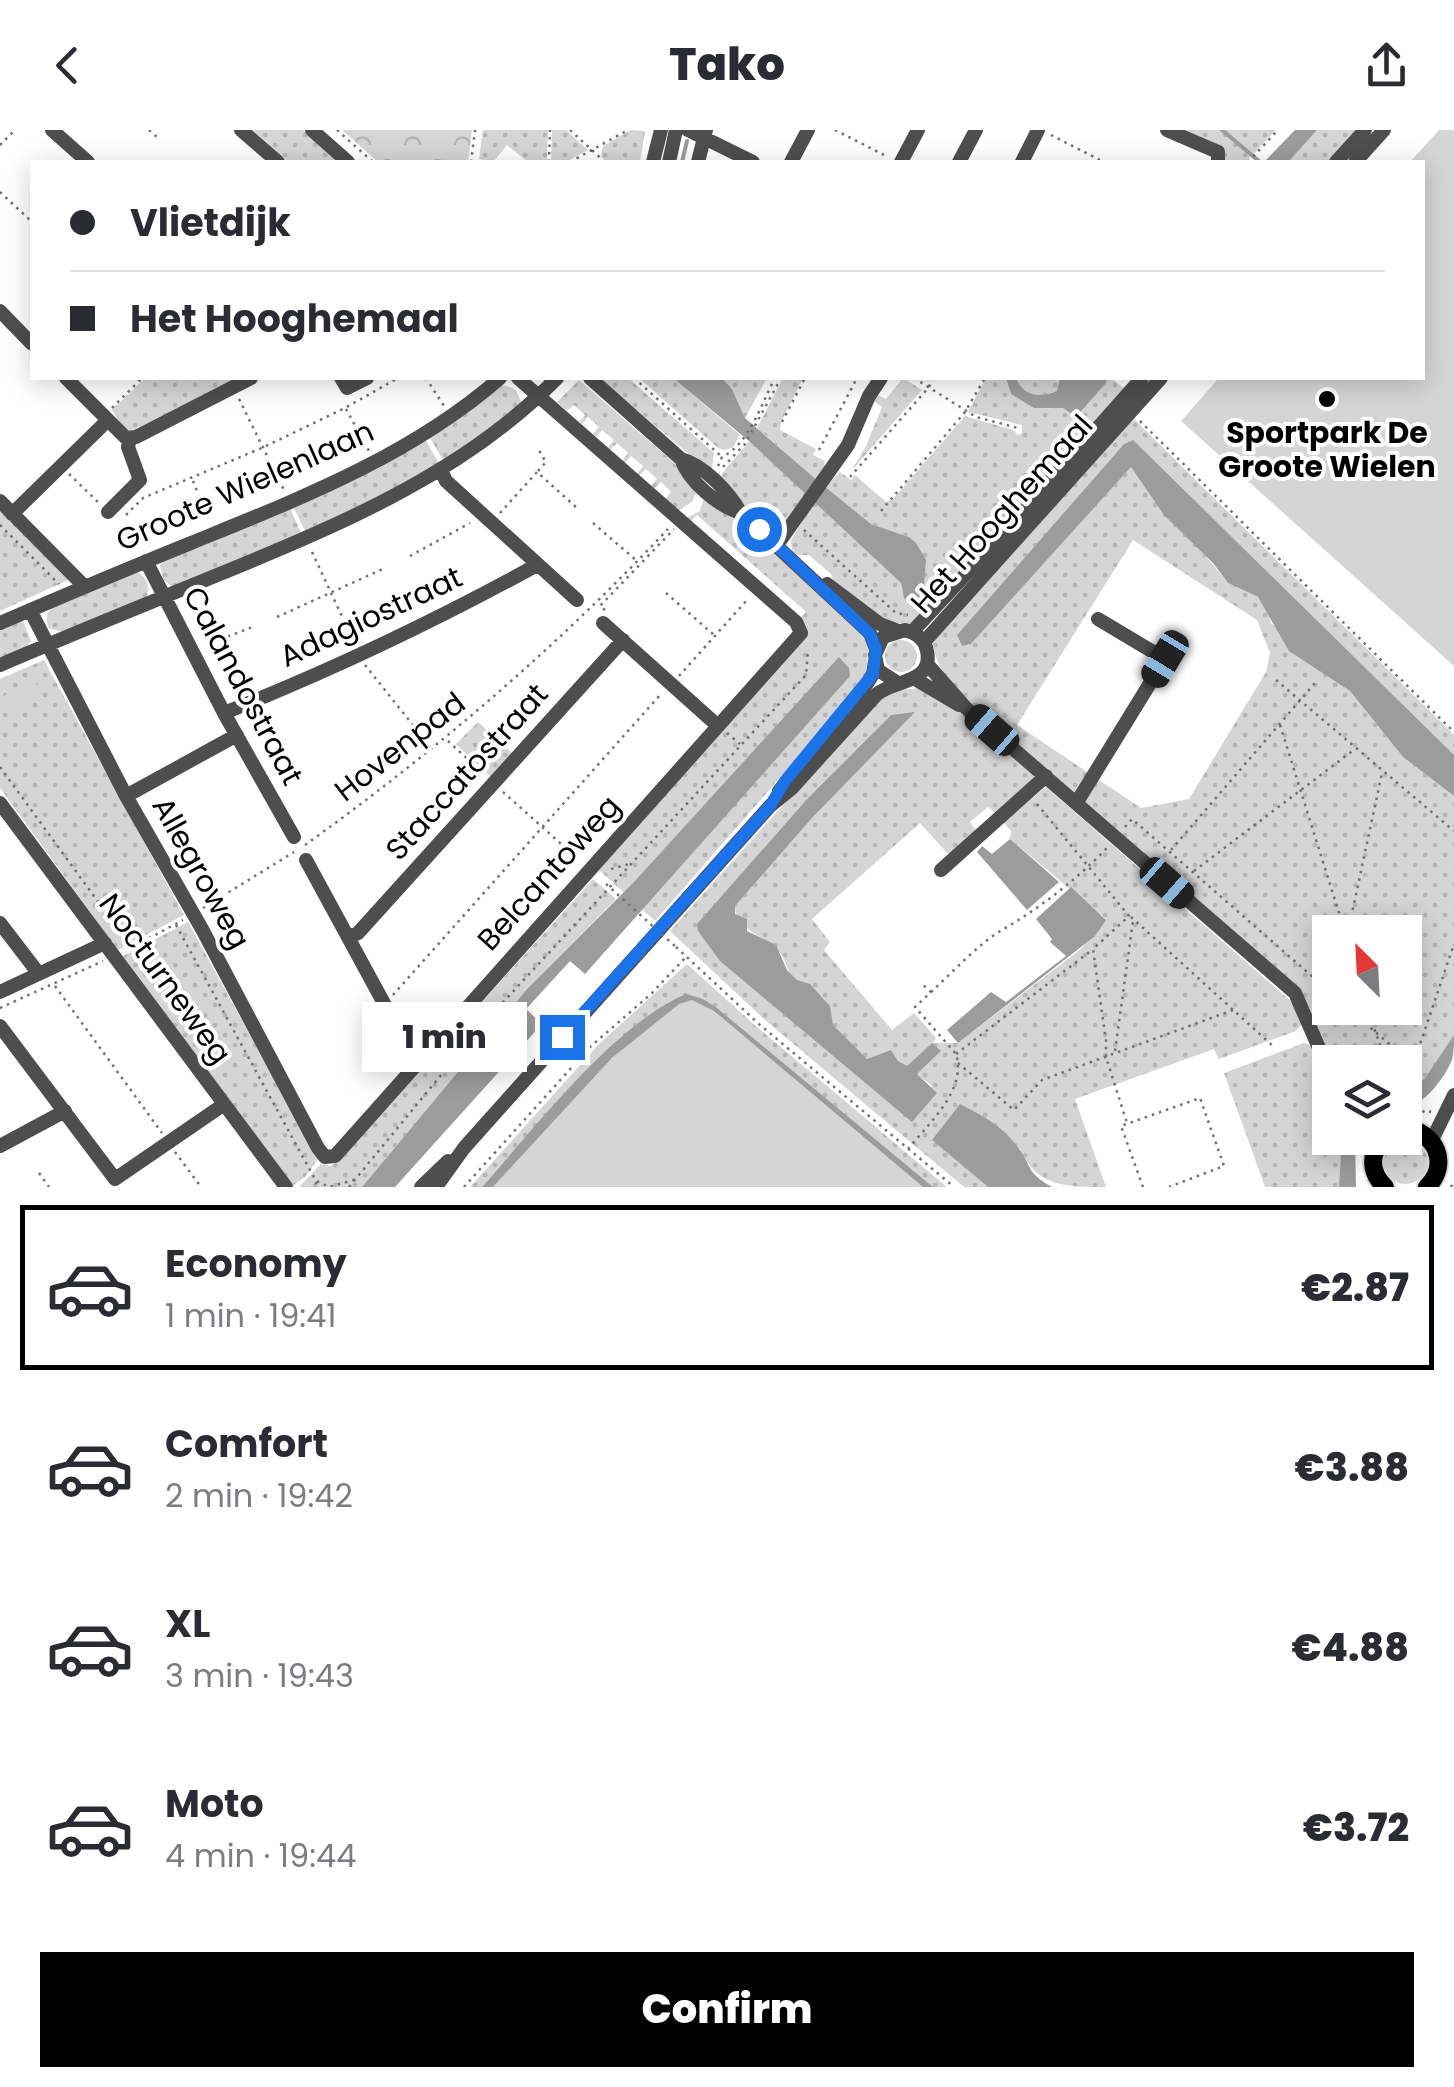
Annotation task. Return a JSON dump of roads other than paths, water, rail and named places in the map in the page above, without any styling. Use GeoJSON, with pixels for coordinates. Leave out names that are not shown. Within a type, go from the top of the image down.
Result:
{"type":"FeatureCollection","features":[{"type":"Feature","properties":{"kind":"main road"},"geometry":{"type":"LineString","coordinates":[[1422,1136],[1439,1154],[1444,1183]]}},
{"type":"Feature","properties":{"kind":"main road"},"geometry":{"type":"LineString","coordinates":[[1374,1155],[1374,1172],[1384,1187]]}},
{"type":"Feature","properties":{"kind":"street"},"geometry":{"type":"LineString","coordinates":[[52,130],[86,160]]}},
{"type":"Feature","properties":{"kind":"street"},"geometry":{"type":"LineString","coordinates":[[241,130],[276,160]]}},
{"type":"Feature","properties":{"kind":"street"},"geometry":{"type":"LineString","coordinates":[[312,130],[346,160]]}},
{"type":"Feature","properties":{"kind":"street"},"geometry":{"type":"LineString","coordinates":[[654,160],[661,130]]}},
{"type":"Feature","properties":{"kind":"street"},"geometry":{"type":"LineString","coordinates":[[670,160],[676,130]]}},
{"type":"Feature","properties":{"kind":"street"},"geometry":{"type":"LineString","coordinates":[[688,130],[705,134],[750,160]]}},
{"type":"Feature","properties":{"kind":"street"},"geometry":{"type":"LineString","coordinates":[[793,160],[808,130]]}},
{"type":"Feature","properties":{"kind":"street"},"geometry":{"type":"LineString","coordinates":[[895,160],[918,130]]}},
{"type":"Feature","properties":{"kind":"street"},"geometry":{"type":"LineString","coordinates":[[961,160],[976,130]]}},
{"type":"Feature","properties":{"kind":"street"},"geometry":{"type":"LineString","coordinates":[[1023,160],[1039,130]]}},
{"type":"Feature","properties":{"kind":"street"},"geometry":{"type":"LineString","coordinates":[[1167,130],[1218,152],[1219,160]]}},
{"type":"Feature","properties":{"kind":"street"},"geometry":{"type":"LineString","coordinates":[[1338,160],[1365,130]]}},
{"type":"Feature","properties":{"kind":"street"},"geometry":{"type":"LineString","coordinates":[[1356,160],[1384,130]]}},
{"type":"Feature","properties":{"kind":"street"},"geometry":{"type":"LineString","coordinates":[[698,160],[705,134]]}},
{"type":"Feature","properties":{"kind":"street"},"geometry":{"type":"LineString","coordinates":[[0,311],[30,342]]}},
{"type":"Feature","properties":{"kind":"street"},"geometry":{"type":"LineString","coordinates":[[68,380],[130,439]]}},
{"type":"Feature","properties":{"kind":"street"},"geometry":{"type":"LineString","coordinates":[[108,512],[140,480],[128,446],[130,439],[247,380]]}},
{"type":"Feature","properties":{"kind":"street"},"geometry":{"type":"LineString","coordinates":[[342,380],[347,388],[363,380]]}},
{"type":"Feature","properties":{"kind":"street","name":"Groote Wielenlaan"},"geometry":{"type":"LineString","coordinates":[[0,623],[290,504],[374,462],[450,417],[497,380]]}},
{"type":"Feature","properties":{"kind":"street"},"geometry":{"type":"LineString","coordinates":[[520,380],[540,396]]}},
{"type":"Feature","properties":{"kind":"street"},"geometry":{"type":"LineString","coordinates":[[0,665],[306,538],[441,470],[556,380]]}},
{"type":"Feature","properties":{"kind":"street"},"geometry":{"type":"LineString","coordinates":[[592,380],[681,459],[693,462],[745,508],[777,545],[870,634],[884,677],[898,683]]}},
{"type":"Feature","properties":{"kind":"street"},"geometry":{"type":"LineString","coordinates":[[777,545],[855,434],[869,396],[880,380]]}},
{"type":"Feature","properties":{"kind":"street","name":"Het Hooghemaal"},"geometry":{"type":"LineString","coordinates":[[911,635],[1140,380]]}},
{"type":"Feature","properties":{"kind":"street","name":"Het Hooghemaal"},"geometry":{"type":"LineString","coordinates":[[911,635],[1159,380]]}},
{"type":"Feature","properties":{"kind":"street","name":"Belcantoweg"},"geometry":{"type":"LineString","coordinates":[[330,1158],[342,1150],[718,726],[797,630],[758,589],[540,396]]}},
{"type":"Feature","properties":{"kind":"street"},"geometry":{"type":"LineString","coordinates":[[12,514],[106,418]]}},
{"type":"Feature","properties":{"kind":"street"},"geometry":{"type":"LineString","coordinates":[[681,459],[685,470],[730,510],[745,508]]}},
{"type":"Feature","properties":{"kind":"street"},"geometry":{"type":"LineString","coordinates":[[441,470],[446,480],[582,606]]}},
{"type":"Feature","properties":{"kind":"street"},"geometry":{"type":"LineString","coordinates":[[0,501],[85,587]]}},
{"type":"Feature","properties":{"kind":"street","name":"Calandostraat"},"geometry":{"type":"LineString","coordinates":[[146,561],[224,713],[294,837]]}},
{"type":"Feature","properties":{"kind":"street","name":"Adagiostraat"},"geometry":{"type":"LineString","coordinates":[[224,713],[440,618],[537,564]]}},
{"type":"Feature","properties":{"kind":"street"},"geometry":{"type":"LineString","coordinates":[[802,568],[880,624],[911,635],[927,664],[965,706],[1295,993],[1318,1045]]}},
{"type":"Feature","properties":{"kind":"street","name":"Allegroweg"},"geometry":{"type":"LineString","coordinates":[[30,610],[45,645],[318,1148],[330,1158]]}},
{"type":"Feature","properties":{"kind":"street"},"geometry":{"type":"LineString","coordinates":[[1077,802],[1165,659],[1098,619]]}},
{"type":"Feature","properties":{"kind":"street"},"geometry":{"type":"LineString","coordinates":[[608,620],[623,640],[718,726]]}},
{"type":"Feature","properties":{"kind":"street"},"geometry":{"type":"LineString","coordinates":[[770,806],[785,781],[866,686],[883,637],[911,635]]}},
{"type":"Feature","properties":{"kind":"street","name":"Staccatostraat"},"geometry":{"type":"LineString","coordinates":[[349,938],[623,640]]}},
{"type":"Feature","properties":{"kind":"street"},"geometry":{"type":"LineString","coordinates":[[421,1187],[464,1148],[770,806],[792,788],[878,694],[886,686],[916,678],[927,664]]}},
{"type":"Feature","properties":{"kind":"street"},"geometry":{"type":"LineString","coordinates":[[916,678],[965,706]]}},
{"type":"Feature","properties":{"kind":"street"},"geometry":{"type":"LineString","coordinates":[[126,796],[237,736]]}},
{"type":"Feature","properties":{"kind":"street"},"geometry":{"type":"LineString","coordinates":[[941,870],[1046,776]]}},
{"type":"Feature","properties":{"kind":"street","name":"Nocturneweg"},"geometry":{"type":"LineString","coordinates":[[0,803],[286,1187]]}},
{"type":"Feature","properties":{"kind":"street"},"geometry":{"type":"LineString","coordinates":[[306,860],[417,1064]]}},
{"type":"Feature","properties":{"kind":"street"},"geometry":{"type":"LineString","coordinates":[[0,923],[39,974]]}},
{"type":"Feature","properties":{"kind":"street"},"geometry":{"type":"LineString","coordinates":[[0,992],[109,950]]}},
{"type":"Feature","properties":{"kind":"street"},"geometry":{"type":"LineString","coordinates":[[0,1026],[115,1179],[223,1105]]}},
{"type":"Feature","properties":{"kind":"street"},"geometry":{"type":"LineString","coordinates":[[1422,1128],[1453,1097]]}},
{"type":"Feature","properties":{"kind":"street"},"geometry":{"type":"LineString","coordinates":[[0,1146],[65,1111]]}},
{"type":"Feature","properties":{"kind":"street"},"geometry":{"type":"LineString","coordinates":[[436,1187],[464,1148]]}},
{"type":"Feature","properties":{"kind":"waterway"},"geometry":{"type":"LineString","coordinates":[[1222,130],[1258,160]]}},
{"type":"Feature","properties":{"kind":"waterway"},"geometry":{"type":"LineString","coordinates":[[682,160],[687,141]]}},
{"type":"Feature","properties":{"kind":"place","name":"Sportpark De Groote Wielen"},"geometry":{"type":"Point","coordinates":[1327,399]}}]}
